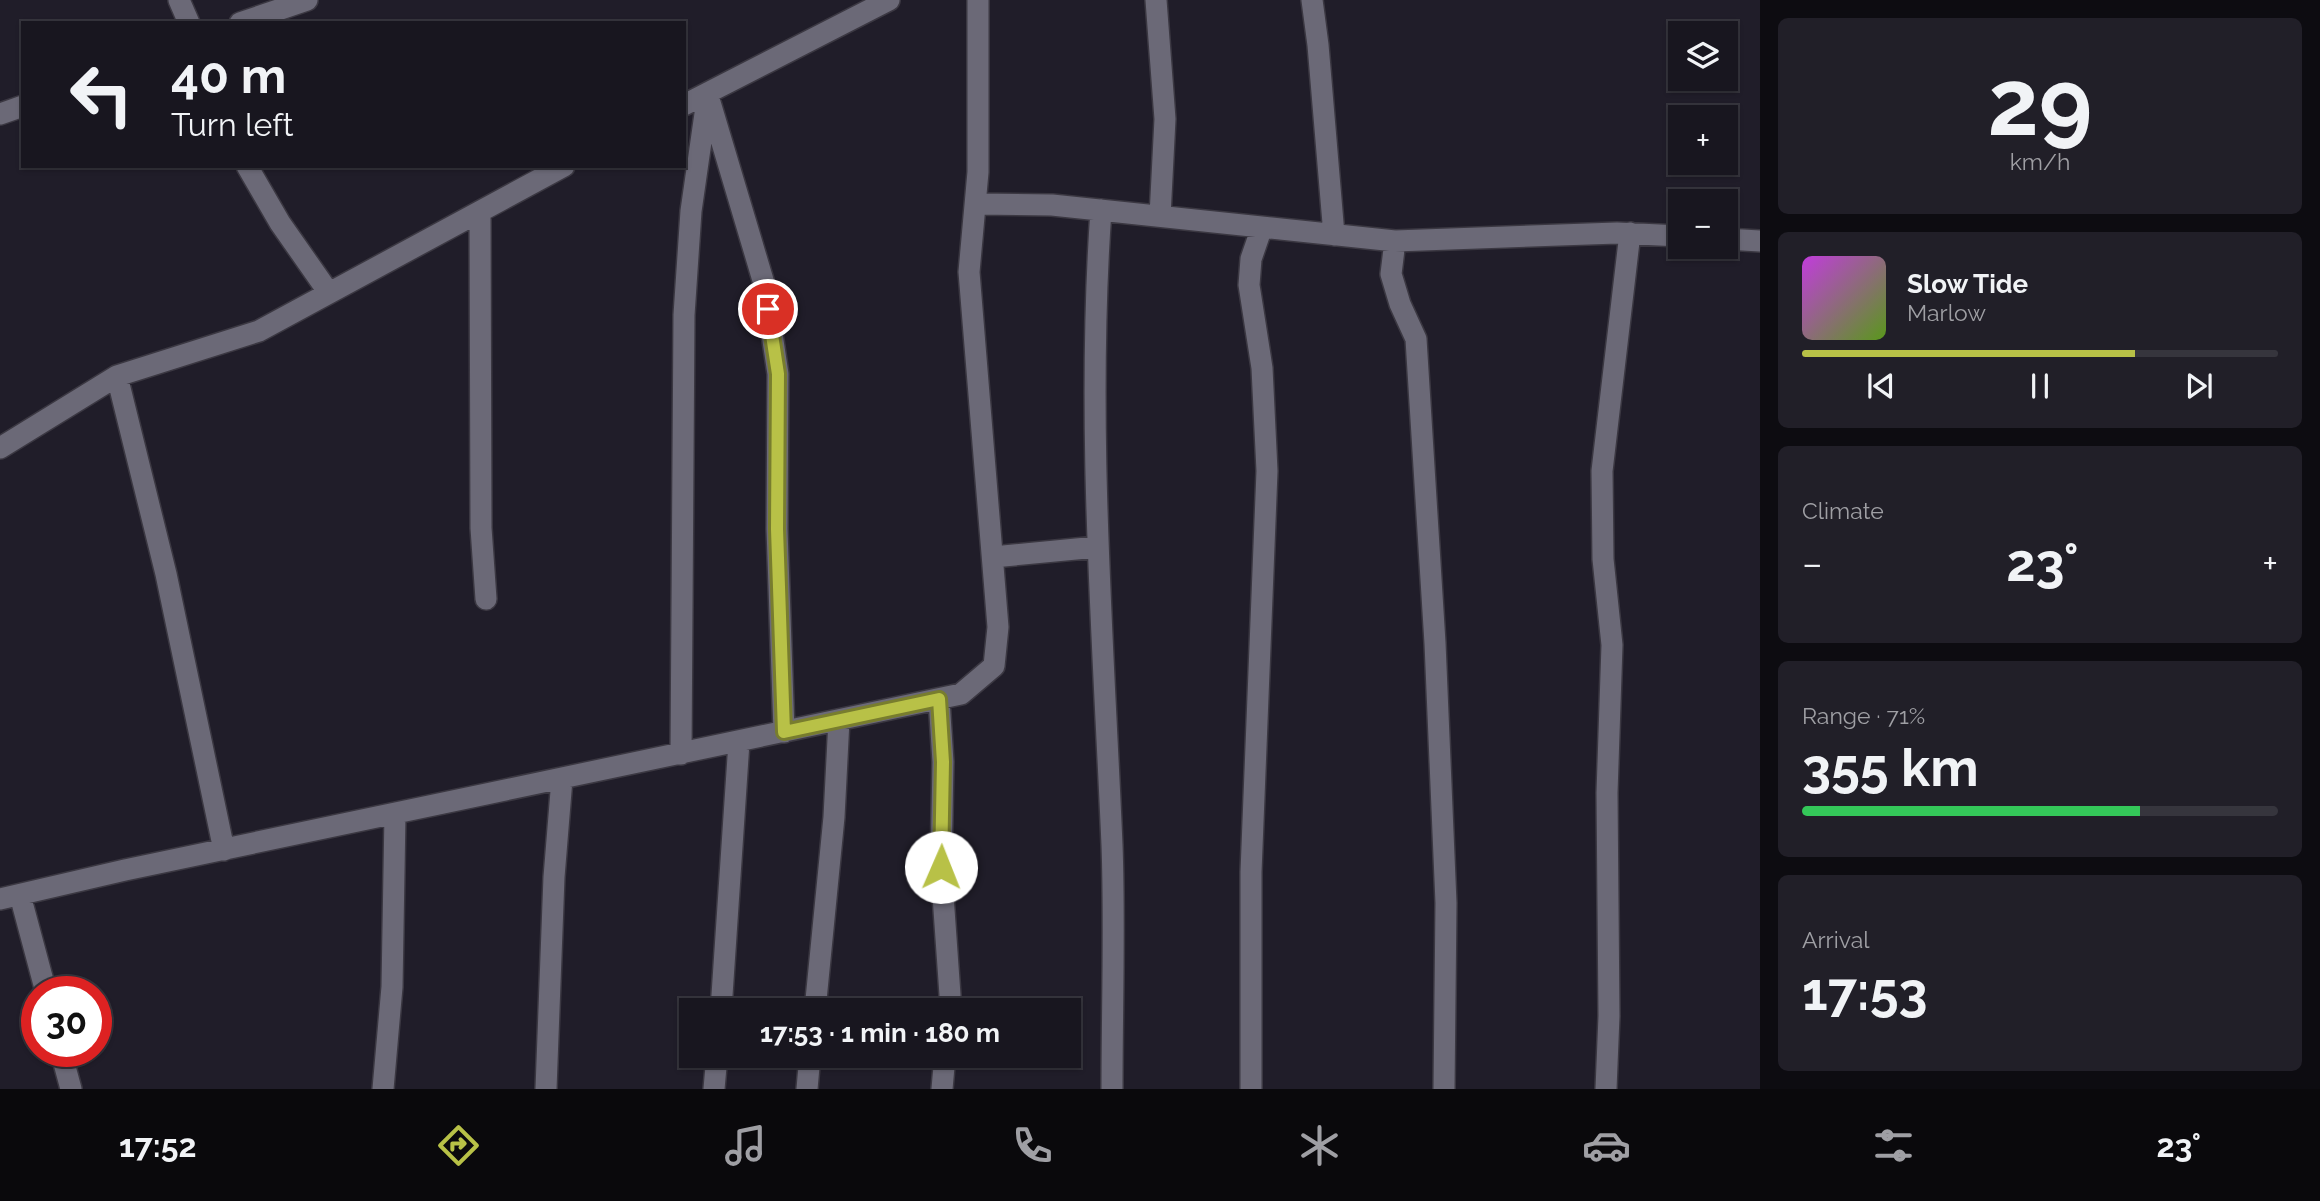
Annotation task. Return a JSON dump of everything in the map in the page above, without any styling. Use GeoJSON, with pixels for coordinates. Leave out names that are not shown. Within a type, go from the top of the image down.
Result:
{"type":"FeatureCollection","features":[{"type":"Feature","properties":{"kind":"street"},"geometry":{"type":"LineString","coordinates":[[179,0],[188,21]]}},
{"type":"Feature","properties":{"kind":"street"},"geometry":{"type":"LineString","coordinates":[[246,21],[307,0]]}},
{"type":"Feature","properties":{"kind":"street"},"geometry":{"type":"LineString","coordinates":[[686,104],[889,0]]}},
{"type":"Feature","properties":{"kind":"street"},"geometry":{"type":"LineString","coordinates":[[40,976],[10,897],[961,694],[994,666],[998,627],[969,272],[978,172],[978,0]]}},
{"type":"Feature","properties":{"kind":"street"},"geometry":{"type":"LineString","coordinates":[[1156,0],[1165,118],[1160,216]]}},
{"type":"Feature","properties":{"kind":"street"},"geometry":{"type":"LineString","coordinates":[[1312,0],[1334,235]]}},
{"type":"Feature","properties":{"kind":"street"},"geometry":{"type":"LineString","coordinates":[[708,93],[765,287],[778,374],[777,529],[784,732]]}},
{"type":"Feature","properties":{"kind":"street"},"geometry":{"type":"LineString","coordinates":[[681,754],[684,315],[691,211],[708,93]]}},
{"type":"Feature","properties":{"kind":"street"},"geometry":{"type":"LineString","coordinates":[[0,114],[21,107]]}},
{"type":"Feature","properties":{"kind":"street"},"geometry":{"type":"LineString","coordinates":[[248,168],[280,223],[329,293]]}},
{"type":"Feature","properties":{"kind":"street"},"geometry":{"type":"LineString","coordinates":[[0,448],[117,376],[259,331],[560,168]]}},
{"type":"Feature","properties":{"kind":"street"},"geometry":{"type":"LineString","coordinates":[[976,204],[1052,205],[1395,241],[1630,233],[1668,235]]}},
{"type":"Feature","properties":{"kind":"street"},"geometry":{"type":"LineString","coordinates":[[1101,210],[1096,285],[1097,547],[1112,849],[1112,1089]]}},
{"type":"Feature","properties":{"kind":"street"},"geometry":{"type":"LineString","coordinates":[[480,212],[481,528],[486,599]]}},
{"type":"Feature","properties":{"kind":"street"},"geometry":{"type":"LineString","coordinates":[[1251,1089],[1251,872],[1267,471],[1262,368],[1250,285],[1251,259],[1262,227]]}},
{"type":"Feature","properties":{"kind":"street"},"geometry":{"type":"LineString","coordinates":[[1606,1089],[1609,1016],[1607,793],[1612,645],[1602,559],[1602,471],[1630,233]]}},
{"type":"Feature","properties":{"kind":"street"},"geometry":{"type":"LineString","coordinates":[[1738,240],[1760,241]]}},
{"type":"Feature","properties":{"kind":"street"},"geometry":{"type":"LineString","coordinates":[[1395,241],[1391,274],[1400,304],[1416,339],[1435,643],[1446,903],[1444,1089]]}},
{"type":"Feature","properties":{"kind":"street"},"geometry":{"type":"LineString","coordinates":[[117,376],[166,574],[224,850]]}},
{"type":"Feature","properties":{"kind":"street"},"geometry":{"type":"LineString","coordinates":[[993,557],[1097,547]]}},
{"type":"Feature","properties":{"kind":"street"},"geometry":{"type":"LineString","coordinates":[[939,699],[943,762],[941,867],[950,998]]}},
{"type":"Feature","properties":{"kind":"street"},"geometry":{"type":"LineString","coordinates":[[816,998],[834,817],[839,720]]}},
{"type":"Feature","properties":{"kind":"street"},"geometry":{"type":"LineString","coordinates":[[722,998],[739,742]]}},
{"type":"Feature","properties":{"kind":"street"},"geometry":{"type":"LineString","coordinates":[[546,1089],[554,877],[562,779]]}},
{"type":"Feature","properties":{"kind":"street"},"geometry":{"type":"LineString","coordinates":[[383,1089],[393,987],[395,814]]}},
{"type":"Feature","properties":{"kind":"street"},"geometry":{"type":"LineString","coordinates":[[65,1067],[71,1089]]}},
{"type":"Feature","properties":{"kind":"street"},"geometry":{"type":"LineString","coordinates":[[714,1089],[716,1068]]}},
{"type":"Feature","properties":{"kind":"street"},"geometry":{"type":"LineString","coordinates":[[807,1089],[809,1068]]}},
{"type":"Feature","properties":{"kind":"street"},"geometry":{"type":"LineString","coordinates":[[942,1089],[944,1068]]}},
{"type":"Feature","properties":{"kind":"route"},"geometry":{"type":"LineString","coordinates":[[768,309],[778,374],[777,529],[784,732],[939,699],[943,762],[941,867]]}}]}
